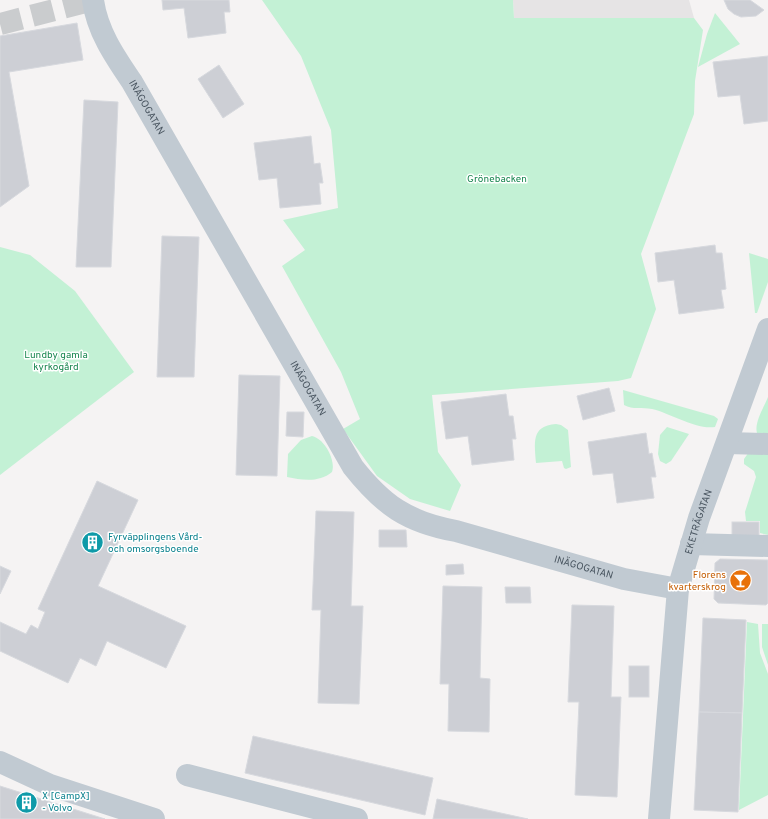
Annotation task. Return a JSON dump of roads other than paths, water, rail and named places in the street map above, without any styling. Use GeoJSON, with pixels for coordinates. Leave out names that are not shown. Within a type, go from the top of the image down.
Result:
{"type":"FeatureCollection","features":[{"type":"Feature","properties":{"kind":"street","name":"INÄGOGATAN"},"geometry":{"type":"LineString","coordinates":[[93,0],[94,9],[101,30],[111,52],[132,82],[349,461],[369,488],[383,501],[400,512],[433,527],[456,531],[624,579],[678,589]]}},
{"type":"Feature","properties":{"kind":"street","name":"EKETRÄGATAN"},"geometry":{"type":"LineString","coordinates":[[659,819],[678,589],[691,544],[727,443],[737,386],[766,343]]}},
{"type":"Feature","properties":{"kind":"street"},"geometry":{"type":"LineString","coordinates":[[727,443],[768,444]]}},
{"type":"Feature","properties":{"kind":"street"},"geometry":{"type":"LineString","coordinates":[[691,544],[768,546]]}},
{"type":"Feature","properties":{"kind":"street"},"geometry":{"type":"LineString","coordinates":[[0,762],[50,785],[154,819]]}},
{"type":"Feature","properties":{"kind":"street"},"geometry":{"type":"LineString","coordinates":[[187,775],[357,819]]}},
{"type":"Feature","properties":{"kind":"tunnel"},"geometry":{"type":"LineString","coordinates":[[0,24],[93,0]]}},
{"type":"Feature","properties":{"kind":"place","name":"Fyrväpplingens Vård- och omsorgsboende"},"geometry":{"type":"Point","coordinates":[93,543]}},
{"type":"Feature","properties":{"kind":"place","name":"Florens kvarterskrog"},"geometry":{"type":"Point","coordinates":[741,581]}},
{"type":"Feature","properties":{"kind":"place","name":"X [CampX] - Volvo"},"geometry":{"type":"Point","coordinates":[26,802]}},
{"type":"Feature","properties":{"kind":"park label","name":"Grönebacken"},"geometry":{"type":"Point","coordinates":[497,179]}},
{"type":"Feature","properties":{"kind":"park label","name":"Lundby gamla kyrkogård"},"geometry":{"type":"Point","coordinates":[56,360]}}]}
